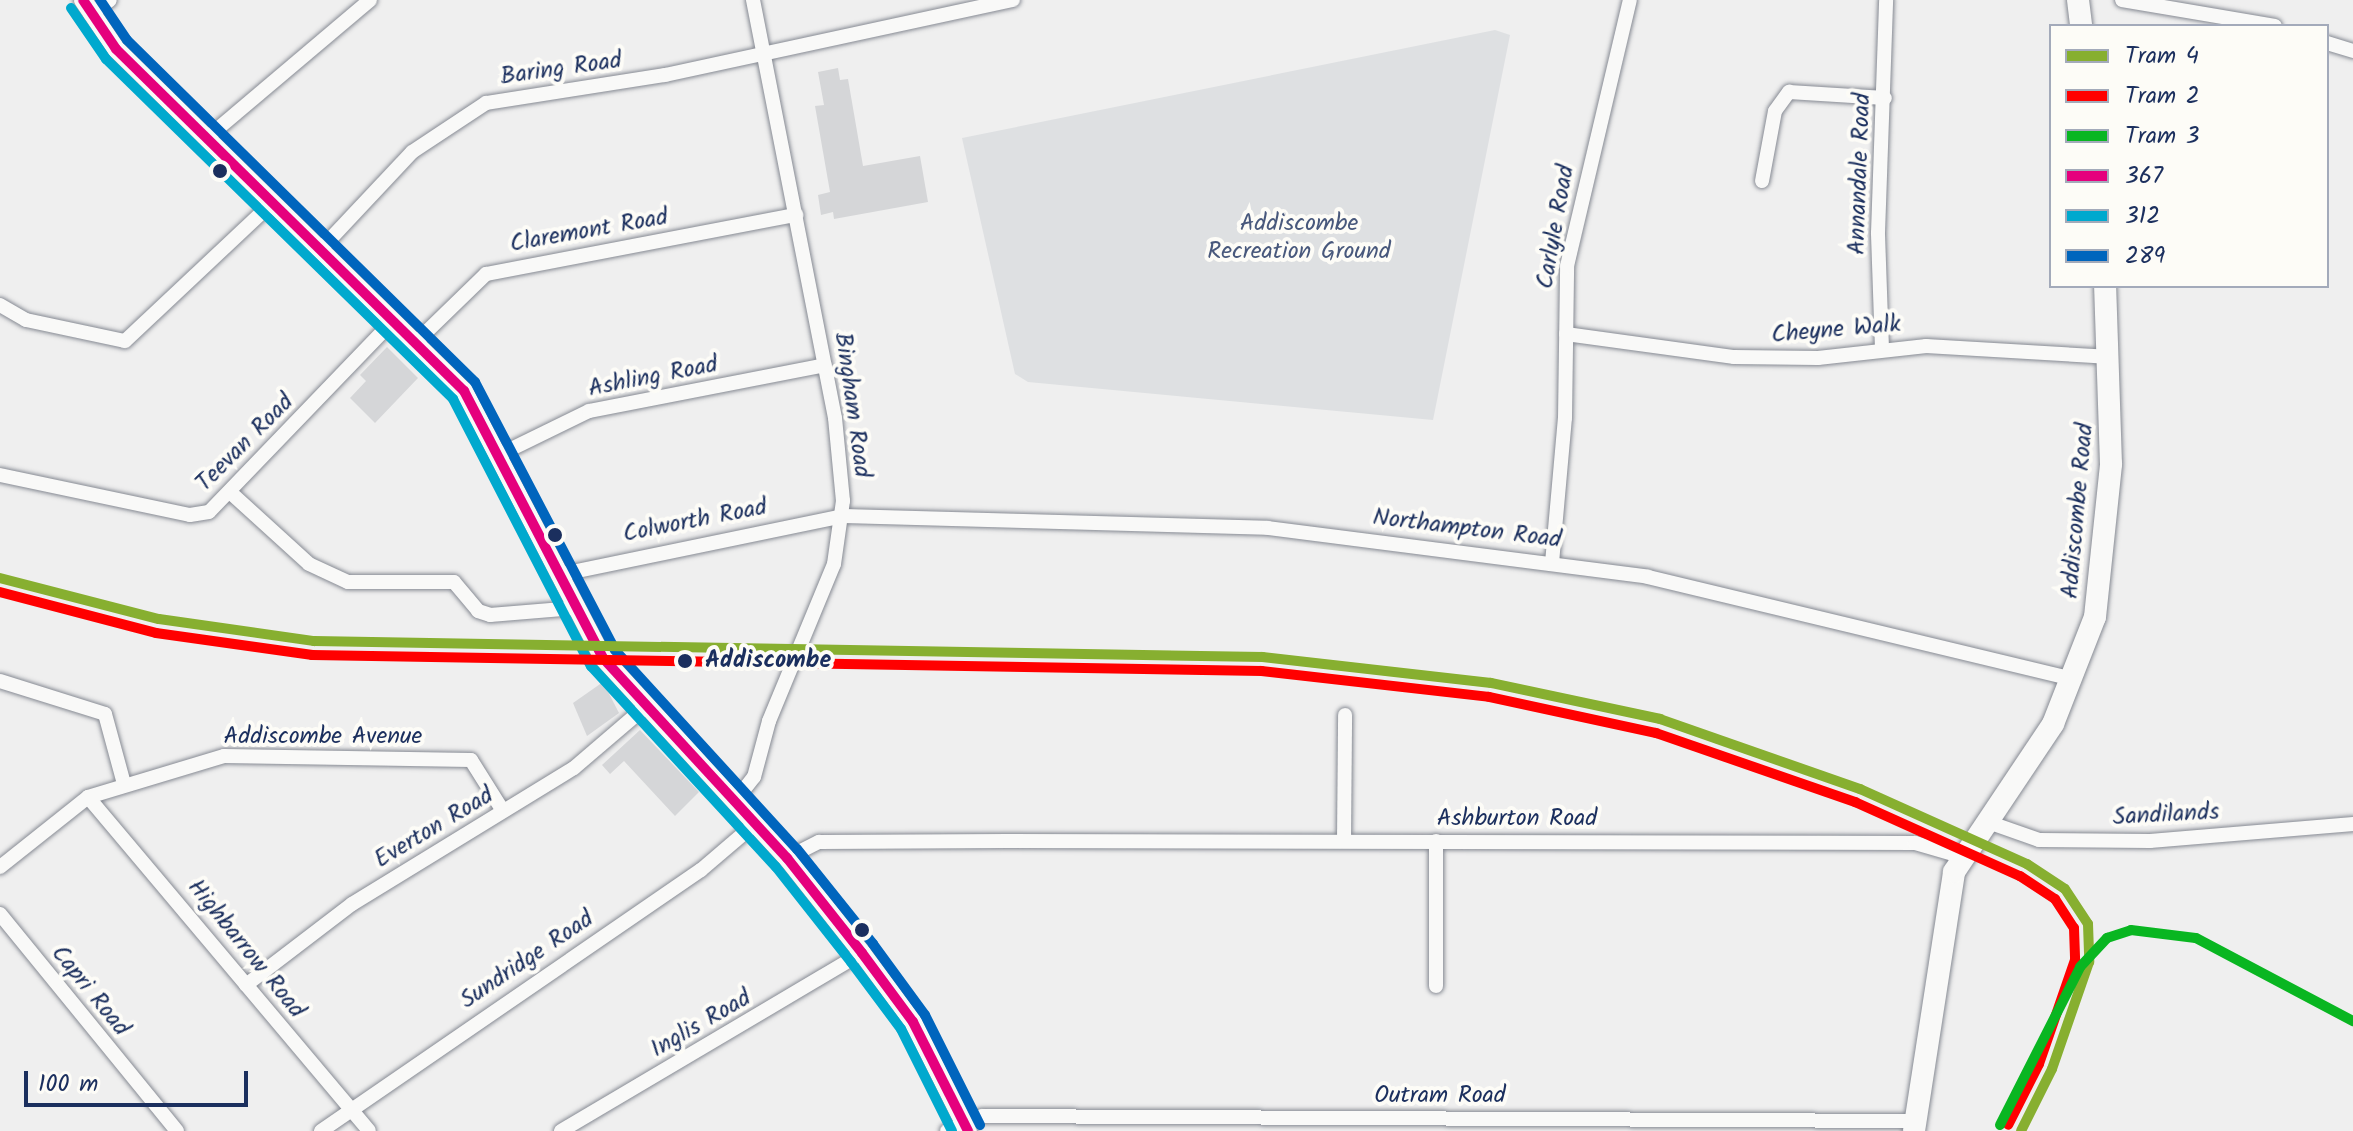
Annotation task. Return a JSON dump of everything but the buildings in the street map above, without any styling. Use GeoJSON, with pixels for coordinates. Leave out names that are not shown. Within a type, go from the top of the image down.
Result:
{"type":"FeatureCollection","features":[{"type":"Feature","properties":{"kind":"highway"},"geometry":{"type":"LineString","coordinates":[[2076,0],[2081,24]]}},
{"type":"Feature","properties":{"kind":"highway","name":"Addiscombe Road"},"geometry":{"type":"LineString","coordinates":[[1914,1126],[1961,854],[2044,740],[2074,679],[2103,571],[2111,357],[2105,288]]}},
{"type":"Feature","properties":{"kind":"main road"},"geometry":{"type":"LineString","coordinates":[[87,7],[116,49],[464,391],[603,658],[644,708],[787,858],[862,953],[913,1022],[967,1127]]}},
{"type":"Feature","properties":{"kind":"street"},"geometry":{"type":"LineString","coordinates":[[87,7],[110,0]]}},
{"type":"Feature","properties":{"kind":"street"},"geometry":{"type":"LineString","coordinates":[[208,137],[370,0]]}},
{"type":"Feature","properties":{"kind":"street","name":"Bingham Road"},"geometry":{"type":"LineString","coordinates":[[735,801],[754,777],[769,721],[827,585],[842,516],[825,365],[767,52],[753,0]]}},
{"type":"Feature","properties":{"kind":"street","name":"Baring Road"},"geometry":{"type":"LineString","coordinates":[[320,250],[412,152],[473,109],[1013,0]]}},
{"type":"Feature","properties":{"kind":"street","name":"Carlyle Road"},"geometry":{"type":"LineString","coordinates":[[1552,563],[1571,241],[1630,0]]}},
{"type":"Feature","properties":{"kind":"street","name":"Annandale Road"},"geometry":{"type":"LineString","coordinates":[[1882,349],[1878,233],[1886,0]]}},
{"type":"Feature","properties":{"kind":"street"},"geometry":{"type":"LineString","coordinates":[[2122,0],[2263,24]]}},
{"type":"Feature","properties":{"kind":"street"},"geometry":{"type":"LineString","coordinates":[[2329,44],[2353,51]]}},
{"type":"Feature","properties":{"kind":"street"},"geometry":{"type":"LineString","coordinates":[[1762,181],[1775,111],[1789,92],[1885,98]]}},
{"type":"Feature","properties":{"kind":"street"},"geometry":{"type":"LineString","coordinates":[[0,305],[26,320],[125,341],[273,202]]}},
{"type":"Feature","properties":{"kind":"street","name":"Claremont Road"},"geometry":{"type":"LineString","coordinates":[[416,342],[486,274],[796,215]]}},
{"type":"Feature","properties":{"kind":"street","name":"Teevan Road"},"geometry":{"type":"LineString","coordinates":[[0,475],[190,515],[209,512],[231,493],[393,321]]}},
{"type":"Feature","properties":{"kind":"street","name":"Cheyne Walk"},"geometry":{"type":"LineString","coordinates":[[1566,334],[1734,357],[1818,358],[1882,349],[1945,346],[2111,357]]}},
{"type":"Feature","properties":{"kind":"street","name":"Ashling Road"},"geometry":{"type":"LineString","coordinates":[[499,455],[589,411],[825,365]]}},
{"type":"Feature","properties":{"kind":"street"},"geometry":{"type":"LineString","coordinates":[[231,493],[309,564],[343,581],[446,581],[464,587],[475,608],[490,615],[546,615],[575,608]]}},
{"type":"Feature","properties":{"kind":"street","name":"Northampton Road"},"geometry":{"type":"LineString","coordinates":[[842,516],[1263,528],[1552,563],[1679,583],[2074,679]]}},
{"type":"Feature","properties":{"kind":"street","name":"Colworth Road"},"geometry":{"type":"LineString","coordinates":[[558,575],[842,516]]}},
{"type":"Feature","properties":{"kind":"street"},"geometry":{"type":"LineString","coordinates":[[0,681],[105,714],[124,784]]}},
{"type":"Feature","properties":{"kind":"street","name":"Everton Road"},"geometry":{"type":"LineString","coordinates":[[246,985],[352,904],[574,768],[644,708]]}},
{"type":"Feature","properties":{"kind":"street"},"geometry":{"type":"LineString","coordinates":[[1344,841],[1345,715]]}},
{"type":"Feature","properties":{"kind":"street","name":"Addiscombe Avenue"},"geometry":{"type":"LineString","coordinates":[[0,867],[88,797],[224,756],[471,760],[503,811]]}},
{"type":"Feature","properties":{"kind":"street","name":"Highbarrow Road"},"geometry":{"type":"LineString","coordinates":[[88,797],[369,1131]]}},
{"type":"Feature","properties":{"kind":"street","name":"Sundridge Road"},"geometry":{"type":"LineString","coordinates":[[321,1131],[701,870],[756,823]]}},
{"type":"Feature","properties":{"kind":"street","name":"Sandilands"},"geometry":{"type":"LineString","coordinates":[[1981,826],[2039,840],[2150,841],[2353,824]]}},
{"type":"Feature","properties":{"kind":"street"},"geometry":{"type":"LineString","coordinates":[[1436,841],[1436,986]]}},
{"type":"Feature","properties":{"kind":"street","name":"Ashburton Road"},"geometry":{"type":"LineString","coordinates":[[787,858],[819,842],[1915,843],[1961,854]]}},
{"type":"Feature","properties":{"kind":"street","name":"Capri Road"},"geometry":{"type":"LineString","coordinates":[[0,914],[177,1131]]}},
{"type":"Feature","properties":{"kind":"street","name":"Inglis Road"},"geometry":{"type":"LineString","coordinates":[[561,1131],[862,953]]}},
{"type":"Feature","properties":{"kind":"street","name":"Outram Road"},"geometry":{"type":"LineString","coordinates":[[947,1131],[967,1127],[982,1116],[1351,1124],[1914,1126]]}},
{"type":"Feature","properties":{"kind":"green space","name":"Addiscombe Recreation Ground"},"geometry":{"type":"Polygon","coordinates":[[[1495,30],[1510,35],[1433,420],[1028,382],[1015,374],[962,138],[1495,30]]]}},
{"type":"Feature","properties":{"kind":"tram line","name":"4"},"geometry":{"type":"LineString","coordinates":[[0,578],[159,619],[314,641],[1263,657],[1491,683],[1660,719],[1860,789],[2027,864],[2065,889],[2088,924],[2089,962],[2052,1069],[2021,1131]]}},
{"type":"Feature","properties":{"kind":"tram line","name":"2"},"geometry":{"type":"LineString","coordinates":[[0,592],[156,633],[312,655],[1262,671],[1489,697],[1656,733],[1855,802],[2020,876],[2055,899],[2074,928],[2075,960],[2039,1064],[2008,1125]]}},
{"type":"Feature","properties":{"kind":"tram line","name":"3"},"geometry":{"type":"LineString","coordinates":[[2000,1125],[2080,967],[2107,938],[2131,930],[2196,938],[2353,1021]]}},
{"type":"Feature","properties":{"kind":"transit line","name":"367"},"geometry":{"type":"LineString","coordinates":[[83,0],[116,49],[464,391],[603,658],[787,858],[862,953],[913,1022],[968,1131]]}},
{"type":"Feature","properties":{"kind":"transit line","name":"289"},"geometry":{"type":"LineString","coordinates":[[100,0],[127,40],[475,382],[615,650],[797,849],[873,944],[925,1015],[980,1125]]}},
{"type":"Feature","properties":{"kind":"transit line","name":"312"},"geometry":{"type":"LineString","coordinates":[[71,8],[106,59],[453,399],[591,666],[776,867],[851,962],[901,1029],[952,1131]]}},
{"type":"Feature","properties":{"kind":"place","name":"Addiscombe"},"geometry":{"type":"Point","coordinates":[685,661]}}]}
